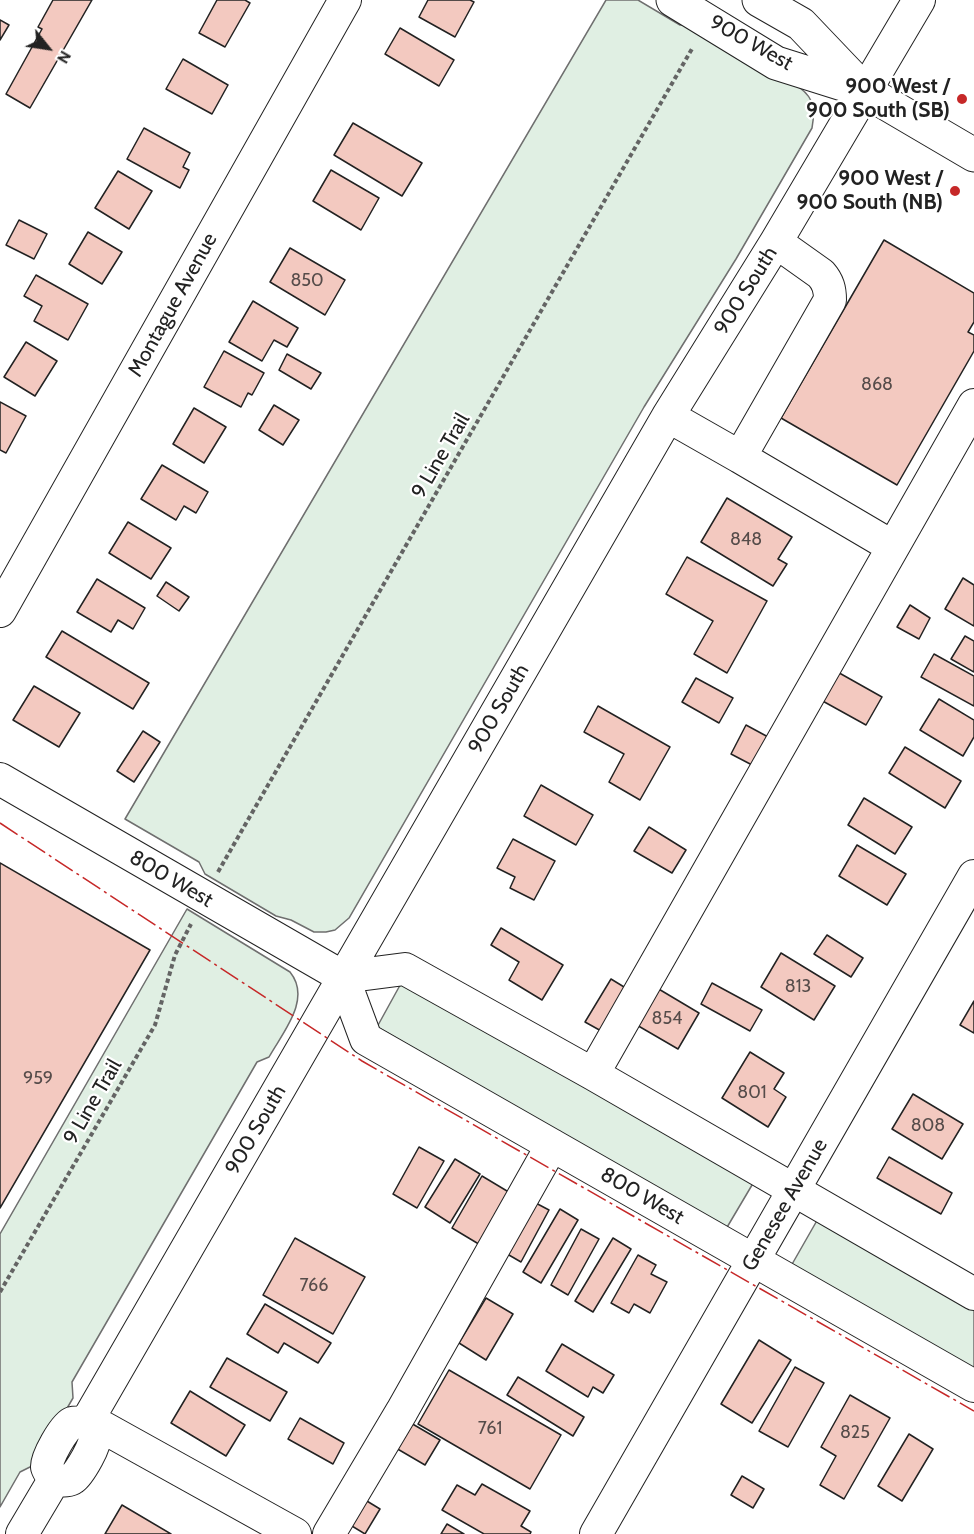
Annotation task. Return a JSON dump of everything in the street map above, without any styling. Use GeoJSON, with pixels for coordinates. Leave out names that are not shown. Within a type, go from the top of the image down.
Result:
{"type":"FeatureCollection","features":[{"type":"Feature","properties":{"kind":"main road","name":"900 West"},"geometry":{"type":"LineString","coordinates":[[674,0],[776,63],[865,91],[974,155]]}},
{"type":"Feature","properties":{"kind":"main road","name":"900 West"},"geometry":{"type":"LineString","coordinates":[[759,0],[801,24],[865,91]]}},
{"type":"Feature","properties":{"kind":"street","name":"Montague Avenue"},"geometry":{"type":"LineString","coordinates":[[0,611],[345,0]]}},
{"type":"Feature","properties":{"kind":"street","name":"900 South"},"geometry":{"type":"LineString","coordinates":[[87,1421],[668,416],[776,242],[919,0]]}},
{"type":"Feature","properties":{"kind":"street"},"geometry":{"type":"LineString","coordinates":[[740,457],[830,300],[830,291],[821,274],[776,242]]}},
{"type":"Feature","properties":{"kind":"street"},"geometry":{"type":"LineString","coordinates":[[593,1074],[974,405]]}},
{"type":"Feature","properties":{"kind":"street"},"geometry":{"type":"LineString","coordinates":[[668,416],[893,547]]}},
{"type":"Feature","properties":{"kind":"street","name":"800 West"},"geometry":{"type":"LineString","coordinates":[[0,779],[343,977],[366,1038],[974,1386]]}},
{"type":"Feature","properties":{"kind":"street","name":"Genesee Avenue"},"geometry":{"type":"LineString","coordinates":[[596,1534],[974,876]]}},
{"type":"Feature","properties":{"kind":"street"},"geometry":{"type":"LineString","coordinates":[[343,977],[405,969],[593,1074],[974,1294]]}},
{"type":"Feature","properties":{"kind":"street"},"geometry":{"type":"LineString","coordinates":[[328,1534],[402,1411],[552,1145]]}},
{"type":"Feature","properties":{"kind":"street"},"geometry":{"type":"LineString","coordinates":[[22,1534],[54,1480],[75,1478],[86,1460],[96,1442],[96,1436],[87,1421]]}},
{"type":"Feature","properties":{"kind":"street"},"geometry":{"type":"LineString","coordinates":[[87,1421],[295,1534]]}},
{"type":"Feature","properties":{"kind":"path","name":"9 Line Trail"},"geometry":{"type":"LineString","coordinates":[[214,880],[694,46]]}},
{"type":"Feature","properties":{"kind":"path","name":"9 Line Trail"},"geometry":{"type":"LineString","coordinates":[[0,1292],[155,1025],[176,955],[194,919]]}},
{"type":"Feature","properties":{"kind":"green space"},"geometry":{"type":"Polygon","coordinates":[[[606,0],[638,0],[680,25],[692,24],[800,88],[809,96],[813,106],[812,128],[736,259],[644,407],[349,918],[335,930],[314,932],[291,920],[276,916],[205,874],[199,862],[125,819],[606,0]]]}},
{"type":"Feature","properties":{"kind":"green space"},"geometry":{"type":"Polygon","coordinates":[[[187,909],[290,972],[296,982],[297,1004],[288,1026],[269,1057],[257,1062],[72,1382],[73,1398],[34,1465],[20,1472],[0,1507],[0,1234],[187,909]]]}},
{"type":"Feature","properties":{"kind":"green space"},"geometry":{"type":"Polygon","coordinates":[[[404,978],[755,1180],[726,1229],[377,1027],[404,978]]]}},
{"type":"Feature","properties":{"kind":"green space"},"geometry":{"type":"Polygon","coordinates":[[[819,1217],[974,1306],[974,1371],[791,1266],[819,1217]]]}},
{"type":"Feature","properties":{"kind":"building"},"geometry":{"type":"Polygon","coordinates":[[[53,0],[92,0],[30,108],[6,94],[42,29],[38,27],[53,0]]]}},
{"type":"Feature","properties":{"kind":"building"},"geometry":{"type":"Polygon","coordinates":[[[217,0],[245,0],[250,3],[225,47],[199,33],[217,0]]]}},
{"type":"Feature","properties":{"kind":"building"},"geometry":{"type":"Polygon","coordinates":[[[428,0],[470,0],[474,2],[455,37],[419,17],[428,0]]]}},
{"type":"Feature","properties":{"kind":"building"},"geometry":{"type":"Polygon","coordinates":[[[0,20],[9,25],[0,40],[0,20]]]}},
{"type":"Feature","properties":{"kind":"building"},"geometry":{"type":"Polygon","coordinates":[[[400,28],[454,60],[439,86],[385,54],[400,28]]]}},
{"type":"Feature","properties":{"kind":"building"},"geometry":{"type":"Polygon","coordinates":[[[183,59],[228,85],[212,114],[166,89],[183,59]]]}},
{"type":"Feature","properties":{"kind":"building"},"geometry":{"type":"Polygon","coordinates":[[[353,123],[422,163],[402,196],[334,155],[353,123]]]}},
{"type":"Feature","properties":{"kind":"building"},"geometry":{"type":"Polygon","coordinates":[[[144,128],[190,153],[183,167],[189,170],[180,188],[127,159],[144,128]]]}},
{"type":"Feature","properties":{"kind":"building"},"geometry":{"type":"Polygon","coordinates":[[[331,170],[379,198],[361,230],[313,201],[331,170]]]}},
{"type":"Feature","properties":{"kind":"building"},"geometry":{"type":"Polygon","coordinates":[[[118,171],[152,191],[129,229],[95,208],[118,171]]]}},
{"type":"Feature","properties":{"kind":"building"},"geometry":{"type":"Polygon","coordinates":[[[19,220],[47,234],[34,259],[6,245],[19,220]]]}},
{"type":"Feature","properties":{"kind":"building"},"geometry":{"type":"Polygon","coordinates":[[[88,232],[122,252],[102,284],[69,264],[88,232]]]}},
{"type":"Feature","properties":{"kind":"building"},"geometry":{"type":"Polygon","coordinates":[[[884,240],[974,293],[974,322],[968,332],[974,335],[974,351],[897,485],[781,418],[884,240]]]}},
{"type":"Feature","properties":{"kind":"building"},"geometry":{"type":"Polygon","coordinates":[[[290,248],[345,280],[325,315],[270,282],[290,248]]]}},
{"type":"Feature","properties":{"kind":"building"},"geometry":{"type":"Polygon","coordinates":[[[36,275],[88,304],[68,340],[34,321],[42,306],[24,296],[36,275]]]}},
{"type":"Feature","properties":{"kind":"building"},"geometry":{"type":"Polygon","coordinates":[[[253,301],[298,328],[287,347],[274,340],[262,361],[229,342],[253,301]]]}},
{"type":"Feature","properties":{"kind":"building"},"geometry":{"type":"Polygon","coordinates":[[[26,342],[57,361],[35,396],[4,377],[26,342]]]}},
{"type":"Feature","properties":{"kind":"building"},"geometry":{"type":"Polygon","coordinates":[[[224,351],[264,373],[252,395],[248,393],[241,407],[204,387],[224,351]]]}},
{"type":"Feature","properties":{"kind":"building"},"geometry":{"type":"Polygon","coordinates":[[[287,354],[321,373],[311,389],[279,370],[287,354]]]}},
{"type":"Feature","properties":{"kind":"building"},"geometry":{"type":"Polygon","coordinates":[[[0,402],[26,416],[6,453],[0,450],[0,402]]]}},
{"type":"Feature","properties":{"kind":"building"},"geometry":{"type":"Polygon","coordinates":[[[274,405],[299,420],[283,445],[259,430],[274,405]]]}},
{"type":"Feature","properties":{"kind":"building"},"geometry":{"type":"Polygon","coordinates":[[[194,408],[226,427],[204,463],[173,444],[194,408]]]}},
{"type":"Feature","properties":{"kind":"building"},"geometry":{"type":"Polygon","coordinates":[[[162,465],[208,492],[196,513],[184,506],[176,520],[141,499],[162,465]]]}},
{"type":"Feature","properties":{"kind":"building"},"geometry":{"type":"Polygon","coordinates":[[[727,498],[792,537],[778,559],[787,564],[773,586],[701,542],[727,498]]]}},
{"type":"Feature","properties":{"kind":"building"},"geometry":{"type":"Polygon","coordinates":[[[128,522],[171,548],[151,579],[109,553],[128,522]]]}},
{"type":"Feature","properties":{"kind":"building"},"geometry":{"type":"Polygon","coordinates":[[[687,557],[767,601],[727,673],[694,654],[713,621],[666,594],[687,557]]]}},
{"type":"Feature","properties":{"kind":"building"},"geometry":{"type":"Polygon","coordinates":[[[963,578],[974,585],[974,626],[945,609],[963,578]]]}},
{"type":"Feature","properties":{"kind":"building"},"geometry":{"type":"Polygon","coordinates":[[[97,579],[145,608],[133,629],[118,620],[111,632],[77,612],[97,579]]]}},
{"type":"Feature","properties":{"kind":"building"},"geometry":{"type":"Polygon","coordinates":[[[166,582],[189,597],[179,611],[157,596],[166,582]]]}},
{"type":"Feature","properties":{"kind":"building"},"geometry":{"type":"Polygon","coordinates":[[[910,605],[930,618],[919,639],[897,627],[910,605]]]}},
{"type":"Feature","properties":{"kind":"building"},"geometry":{"type":"Polygon","coordinates":[[[62,631],[149,683],[133,709],[46,657],[62,631]]]}},
{"type":"Feature","properties":{"kind":"building"},"geometry":{"type":"Polygon","coordinates":[[[965,636],[974,641],[974,672],[951,659],[965,636]]]}},
{"type":"Feature","properties":{"kind":"building"},"geometry":{"type":"Polygon","coordinates":[[[934,654],[974,676],[974,706],[921,677],[934,654]]]}},
{"type":"Feature","properties":{"kind":"building"},"geometry":{"type":"Polygon","coordinates":[[[834,670],[882,697],[866,725],[819,699],[834,670]]]}},
{"type":"Feature","properties":{"kind":"building"},"geometry":{"type":"Polygon","coordinates":[[[696,678],[733,698],[719,723],[682,702],[696,678]]]}},
{"type":"Feature","properties":{"kind":"building"},"geometry":{"type":"Polygon","coordinates":[[[34,686],[80,713],[59,747],[13,720],[34,686]]]}},
{"type":"Feature","properties":{"kind":"building"},"geometry":{"type":"Polygon","coordinates":[[[939,699],[974,720],[974,737],[963,756],[920,730],[939,699]]]}},
{"type":"Feature","properties":{"kind":"building"},"geometry":{"type":"Polygon","coordinates":[[[598,706],[670,747],[640,800],[609,782],[624,754],[584,732],[598,706]]]}},
{"type":"Feature","properties":{"kind":"building"},"geometry":{"type":"Polygon","coordinates":[[[746,725],[770,738],[754,766],[731,754],[746,725]]]}},
{"type":"Feature","properties":{"kind":"building"},"geometry":{"type":"Polygon","coordinates":[[[143,731],[160,742],[134,782],[117,771],[143,731]]]}},
{"type":"Feature","properties":{"kind":"building"},"geometry":{"type":"Polygon","coordinates":[[[905,747],[961,781],[945,808],[889,773],[905,747]]]}},
{"type":"Feature","properties":{"kind":"building"},"geometry":{"type":"Polygon","coordinates":[[[541,785],[593,815],[576,845],[524,816],[541,785]]]}},
{"type":"Feature","properties":{"kind":"building"},"geometry":{"type":"Polygon","coordinates":[[[864,798],[912,827],[895,854],[848,825],[864,798]]]}},
{"type":"Feature","properties":{"kind":"building"},"geometry":{"type":"Polygon","coordinates":[[[649,827],[686,850],[672,873],[634,851],[649,827]]]}},
{"type":"Feature","properties":{"kind":"building"},"geometry":{"type":"Polygon","coordinates":[[[513,839],[555,861],[534,900],[510,888],[515,877],[497,868],[513,839]]]}},
{"type":"Feature","properties":{"kind":"building"},"geometry":{"type":"Polygon","coordinates":[[[857,845],[906,874],[887,905],[839,876],[857,845]]]}},
{"type":"Feature","properties":{"kind":"building"},"geometry":{"type":"Polygon","coordinates":[[[0,863],[150,950],[0,1208],[0,863]]]}},
{"type":"Feature","properties":{"kind":"building"},"geometry":{"type":"Polygon","coordinates":[[[501,928],[563,965],[542,1000],[509,980],[519,962],[491,945],[501,928]]]}},
{"type":"Feature","properties":{"kind":"building"},"geometry":{"type":"Polygon","coordinates":[[[827,935],[863,958],[851,977],[814,954],[827,935]]]}},
{"type":"Feature","properties":{"kind":"building"},"geometry":{"type":"Polygon","coordinates":[[[781,953],[835,986],[814,1020],[761,987],[781,953]]]}},
{"type":"Feature","properties":{"kind":"building"},"geometry":{"type":"Polygon","coordinates":[[[611,979],[629,990],[603,1032],[585,1022],[611,979]]]}},
{"type":"Feature","properties":{"kind":"building"},"geometry":{"type":"Polygon","coordinates":[[[712,983],[762,1010],[750,1031],[701,1004],[712,983]]]}},
{"type":"Feature","properties":{"kind":"building"},"geometry":{"type":"Polygon","coordinates":[[[657,988],[699,1013],[678,1049],[635,1024],[657,988]]]}},
{"type":"Feature","properties":{"kind":"building"},"geometry":{"type":"Polygon","coordinates":[[[974,1001],[974,1033],[960,1025],[974,1001]]]}},
{"type":"Feature","properties":{"kind":"building"},"geometry":{"type":"Polygon","coordinates":[[[750,1052],[784,1073],[774,1089],[786,1097],[768,1127],[722,1098],[750,1052]]]}},
{"type":"Feature","properties":{"kind":"building"},"geometry":{"type":"Polygon","coordinates":[[[913,1094],[963,1124],[942,1159],[892,1129],[913,1094]]]}},
{"type":"Feature","properties":{"kind":"building"},"geometry":{"type":"Polygon","coordinates":[[[419,1147],[444,1161],[417,1208],[393,1194],[419,1147]]]}},
{"type":"Feature","properties":{"kind":"building"},"geometry":{"type":"Polygon","coordinates":[[[889,1157],[952,1193],[941,1214],[877,1178],[889,1157]]]}},
{"type":"Feature","properties":{"kind":"building"},"geometry":{"type":"Polygon","coordinates":[[[455,1159],[480,1174],[450,1223],[425,1207],[455,1159]]]}},
{"type":"Feature","properties":{"kind":"building"},"geometry":{"type":"Polygon","coordinates":[[[482,1176],[512,1194],[482,1246],[452,1228],[482,1176]]]}},
{"type":"Feature","properties":{"kind":"building"},"geometry":{"type":"Polygon","coordinates":[[[530,1200],[549,1210],[521,1262],[502,1251],[530,1200]]]}},
{"type":"Feature","properties":{"kind":"building"},"geometry":{"type":"Polygon","coordinates":[[[560,1209],[578,1220],[541,1283],[523,1272],[560,1209]]]}},
{"type":"Feature","properties":{"kind":"building"},"geometry":{"type":"Polygon","coordinates":[[[581,1229],[599,1239],[568,1295],[551,1285],[581,1229]]]}},
{"type":"Feature","properties":{"kind":"building"},"geometry":{"type":"Polygon","coordinates":[[[295,1238],[365,1277],[333,1334],[263,1295],[295,1238]]]}},
{"type":"Feature","properties":{"kind":"building"},"geometry":{"type":"Polygon","coordinates":[[[613,1238],[631,1249],[593,1312],[575,1301],[613,1238]]]}},
{"type":"Feature","properties":{"kind":"building"},"geometry":{"type":"Polygon","coordinates":[[[638,1255],[656,1265],[651,1274],[667,1282],[650,1313],[634,1304],[629,1313],[611,1303],[638,1255]]]}},
{"type":"Feature","properties":{"kind":"building"},"geometry":{"type":"Polygon","coordinates":[[[486,1298],[513,1314],[486,1360],[459,1343],[486,1298]]]}},
{"type":"Feature","properties":{"kind":"building"},"geometry":{"type":"Polygon","coordinates":[[[265,1304],[331,1343],[318,1363],[284,1343],[278,1353],[247,1334],[265,1304]]]}},
{"type":"Feature","properties":{"kind":"building"},"geometry":{"type":"Polygon","coordinates":[[[759,1340],[791,1360],[752,1423],[721,1404],[759,1340]]]}},
{"type":"Feature","properties":{"kind":"building"},"geometry":{"type":"Polygon","coordinates":[[[562,1344],[614,1375],[603,1393],[593,1387],[588,1397],[546,1371],[562,1344]]]}},
{"type":"Feature","properties":{"kind":"building"},"geometry":{"type":"Polygon","coordinates":[[[227,1358],[287,1392],[270,1421],[210,1387],[227,1358]]]}},
{"type":"Feature","properties":{"kind":"building"},"geometry":{"type":"Polygon","coordinates":[[[795,1367],[824,1383],[788,1447],[759,1431],[795,1367]]]}},
{"type":"Feature","properties":{"kind":"building"},"geometry":{"type":"Polygon","coordinates":[[[449,1370],[561,1435],[530,1489],[418,1424],[449,1370]]]}},
{"type":"Feature","properties":{"kind":"building"},"geometry":{"type":"Polygon","coordinates":[[[518,1377],[584,1417],[573,1436],[507,1395],[518,1377]]]}},
{"type":"Feature","properties":{"kind":"building"},"geometry":{"type":"Polygon","coordinates":[[[190,1391],[245,1425],[226,1456],[171,1423],[190,1391]]]}},
{"type":"Feature","properties":{"kind":"building"},"geometry":{"type":"Polygon","coordinates":[[[850,1395],[890,1418],[844,1499],[820,1485],[836,1456],[821,1447],[850,1395]]]}},
{"type":"Feature","properties":{"kind":"building"},"geometry":{"type":"Polygon","coordinates":[[[300,1418],[344,1443],[333,1464],[288,1439],[300,1418]]]}},
{"type":"Feature","properties":{"kind":"building"},"geometry":{"type":"Polygon","coordinates":[[[404,1419],[440,1440],[425,1465],[389,1444],[404,1419]]]}},
{"type":"Feature","properties":{"kind":"building"},"geometry":{"type":"Polygon","coordinates":[[[909,1434],[933,1449],[902,1501],[878,1486],[909,1434]]]}},
{"type":"Feature","properties":{"kind":"building"},"geometry":{"type":"Polygon","coordinates":[[[742,1476],[764,1489],[753,1508],[731,1495],[742,1476]]]}},
{"type":"Feature","properties":{"kind":"building"},"geometry":{"type":"Polygon","coordinates":[[[482,1484],[530,1511],[521,1526],[531,1532],[530,1534],[484,1534],[442,1510],[457,1485],[475,1495],[482,1484]]]}},
{"type":"Feature","properties":{"kind":"building"},"geometry":{"type":"Polygon","coordinates":[[[357,1495],[380,1509],[365,1534],[342,1520],[357,1495]]]}},
{"type":"Feature","properties":{"kind":"building"},"geometry":{"type":"Polygon","coordinates":[[[122,1505],[171,1534],[105,1534],[122,1505]]]}},
{"type":"Feature","properties":{"kind":"building"},"geometry":{"type":"Polygon","coordinates":[[[447,1524],[464,1534],[441,1534],[447,1524]]]}},
{"type":"Feature","properties":{"kind":"power"},"geometry":{"type":"LineString","coordinates":[[0,823],[362,1061],[974,1411]]}},
{"type":"Feature","properties":{"kind":"place","name":"900 West / 900 South (SB)"},"geometry":{"type":"Point","coordinates":[962,99]}},
{"type":"Feature","properties":{"kind":"place","name":"900 West / 900 South (NB)"},"geometry":{"type":"Point","coordinates":[955,191]}}]}
